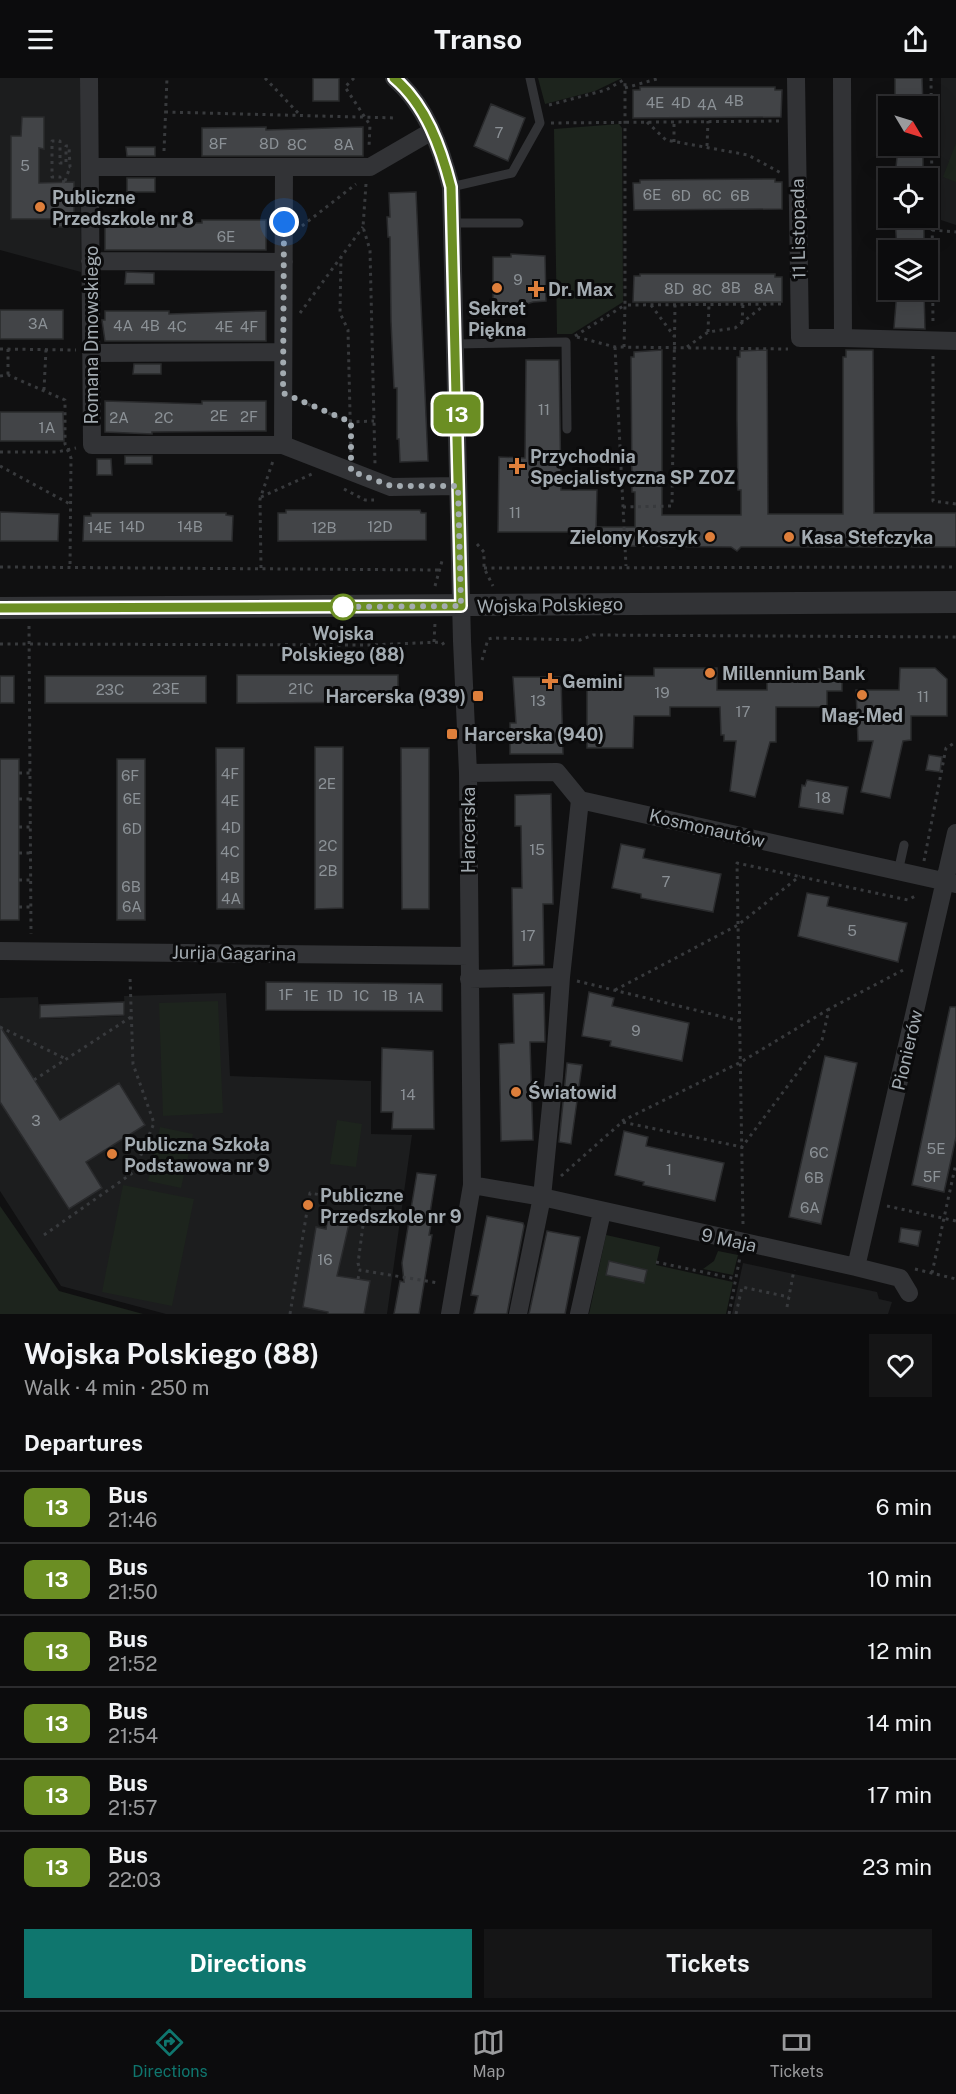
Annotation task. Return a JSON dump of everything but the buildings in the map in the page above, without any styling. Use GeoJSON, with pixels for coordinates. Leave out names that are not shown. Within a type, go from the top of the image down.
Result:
{"type":"FeatureCollection","features":[{"type":"Feature","properties":{"kind":"street"},"geometry":{"type":"LineString","coordinates":[[90,78],[98,78]]}},
{"type":"Feature","properties":{"kind":"street","name":"Romana Dmowskiego"},"geometry":{"type":"LineString","coordinates":[[90,78],[85,167],[90,261],[92,445],[280,445],[391,486],[458,486]]}},
{"type":"Feature","properties":{"kind":"street","name":"11 Listopada"},"geometry":{"type":"LineString","coordinates":[[796,78],[800,338],[956,341]]}},
{"type":"Feature","properties":{"kind":"street"},"geometry":{"type":"LineString","coordinates":[[842,78],[843,338]]}},
{"type":"Feature","properties":{"kind":"street","name":"Harcerska"},"geometry":{"type":"LineString","coordinates":[[400,80],[441,148],[451,187],[461,606],[468,773],[472,1185],[450,1314]]}},
{"type":"Feature","properties":{"kind":"street"},"geometry":{"type":"LineString","coordinates":[[85,167],[368,167],[432,131]]}},
{"type":"Feature","properties":{"kind":"street"},"geometry":{"type":"LineString","coordinates":[[280,445],[283,393],[284,167]]}},
{"type":"Feature","properties":{"kind":"street"},"geometry":{"type":"LineString","coordinates":[[90,261],[284,262]]}},
{"type":"Feature","properties":{"kind":"street"},"geometry":{"type":"LineString","coordinates":[[91,351],[283,344]]}},
{"type":"Feature","properties":{"kind":"street","name":"Wojska Polskiego"},"geometry":{"type":"LineString","coordinates":[[0,608],[956,602]]}},
{"type":"Feature","properties":{"kind":"street"},"geometry":{"type":"LineString","coordinates":[[468,773],[557,772],[580,800],[561,977],[542,1197],[518,1314]]}},
{"type":"Feature","properties":{"kind":"street","name":"Kosmonautów"},"geometry":{"type":"LineString","coordinates":[[580,800],[951,883]]}},
{"type":"Feature","properties":{"kind":"street","name":"Pionierów"},"geometry":{"type":"LineString","coordinates":[[856,1267],[951,883],[956,833]]}},
{"type":"Feature","properties":{"kind":"street","name":"Jurija Gagarina"},"geometry":{"type":"LineString","coordinates":[[0,951],[469,956]]}},
{"type":"Feature","properties":{"kind":"street"},"geometry":{"type":"LineString","coordinates":[[469,979],[561,977]]}},
{"type":"Feature","properties":{"kind":"street","name":"9 Maja"},"geometry":{"type":"LineString","coordinates":[[472,1185],[542,1197],[856,1267],[900,1278],[909,1293]]}},
{"type":"Feature","properties":{"kind":"street"},"geometry":{"type":"LineString","coordinates":[[579,1314],[602,1212]]}},
{"type":"Feature","properties":{"kind":"lane"},"geometry":{"type":"LineString","coordinates":[[451,187],[512,173],[540,123],[530,78]]}},
{"type":"Feature","properties":{"kind":"lane"},"geometry":{"type":"LineString","coordinates":[[452,223],[519,223]]}},
{"type":"Feature","properties":{"kind":"lane"},"geometry":{"type":"LineString","coordinates":[[455,344],[566,342],[567,429]]}},
{"type":"Feature","properties":{"kind":"lane"},"geometry":{"type":"LineString","coordinates":[[898,872],[903,845]]}},
{"type":"Feature","properties":{"kind":"path"},"geometry":{"type":"LineString","coordinates":[[164,167],[166,78]]}},
{"type":"Feature","properties":{"kind":"path"},"geometry":{"type":"LineString","coordinates":[[265,78],[300,115]]}},
{"type":"Feature","properties":{"kind":"path"},"geometry":{"type":"LineString","coordinates":[[354,78],[345,87],[370,124],[368,167]]}},
{"type":"Feature","properties":{"kind":"path"},"geometry":{"type":"LineString","coordinates":[[625,88],[660,78]]}},
{"type":"Feature","properties":{"kind":"path"},"geometry":{"type":"LineString","coordinates":[[931,78],[933,501],[956,504]]}},
{"type":"Feature","properties":{"kind":"path"},"geometry":{"type":"LineString","coordinates":[[537,108],[606,90],[626,79]]}},
{"type":"Feature","properties":{"kind":"path"},"geometry":{"type":"LineString","coordinates":[[624,347],[626,79]]}},
{"type":"Feature","properties":{"kind":"path"},"geometry":{"type":"LineString","coordinates":[[165,112],[397,118]]}},
{"type":"Feature","properties":{"kind":"path"},"geometry":{"type":"LineString","coordinates":[[707,146],[708,121]]}},
{"type":"Feature","properties":{"kind":"path"},"geometry":{"type":"LineString","coordinates":[[540,123],[797,121]]}},
{"type":"Feature","properties":{"kind":"path"},"geometry":{"type":"LineString","coordinates":[[647,122],[663,139],[748,154],[790,178],[798,178]]}},
{"type":"Feature","properties":{"kind":"path"},"geometry":{"type":"LineString","coordinates":[[674,122],[674,142]]}},
{"type":"Feature","properties":{"kind":"path"},"geometry":{"type":"LineString","coordinates":[[51,141],[60,141],[60,163],[66,163],[66,146],[69,146],[70,167],[65,181],[60,181],[60,177],[52,177],[51,141]]}},
{"type":"Feature","properties":{"kind":"path"},"geometry":{"type":"LineString","coordinates":[[70,167],[85,167]]}},
{"type":"Feature","properties":{"kind":"path"},"geometry":{"type":"LineString","coordinates":[[284,240],[367,176],[363,227],[370,250],[375,480]]}},
{"type":"Feature","properties":{"kind":"path"},"geometry":{"type":"LineString","coordinates":[[283,344],[363,227]]}},
{"type":"Feature","properties":{"kind":"path"},"geometry":{"type":"LineString","coordinates":[[932,230],[956,232]]}},
{"type":"Feature","properties":{"kind":"path"},"geometry":{"type":"LineString","coordinates":[[341,256],[340,313],[348,330],[351,471]]}},
{"type":"Feature","properties":{"kind":"path"},"geometry":{"type":"LineString","coordinates":[[651,304],[674,336]]}},
{"type":"Feature","properties":{"kind":"path"},"geometry":{"type":"LineString","coordinates":[[623,507],[672,506],[675,304]]}},
{"type":"Feature","properties":{"kind":"path"},"geometry":{"type":"LineString","coordinates":[[708,332],[709,304]]}},
{"type":"Feature","properties":{"kind":"path"},"geometry":{"type":"LineString","coordinates":[[742,323],[743,304]]}},
{"type":"Feature","properties":{"kind":"path"},"geometry":{"type":"LineString","coordinates":[[686,348],[708,332],[735,328],[766,304]]}},
{"type":"Feature","properties":{"kind":"path"},"geometry":{"type":"LineString","coordinates":[[566,342],[625,305],[792,304]]}},
{"type":"Feature","properties":{"kind":"path"},"geometry":{"type":"LineString","coordinates":[[575,336],[615,347],[792,349]]}},
{"type":"Feature","properties":{"kind":"path"},"geometry":{"type":"LineString","coordinates":[[615,347],[626,566]]}},
{"type":"Feature","properties":{"kind":"path"},"geometry":{"type":"LineString","coordinates":[[0,349],[91,351]]}},
{"type":"Feature","properties":{"kind":"path"},"geometry":{"type":"LineString","coordinates":[[8,349],[8,375]]}},
{"type":"Feature","properties":{"kind":"path"},"geometry":{"type":"LineString","coordinates":[[44,390],[46,350]]}},
{"type":"Feature","properties":{"kind":"path"},"geometry":{"type":"LineString","coordinates":[[0,376],[8,375],[65,400],[65,444],[68,450],[70,504],[70,567]]}},
{"type":"Feature","properties":{"kind":"path"},"geometry":{"type":"LineString","coordinates":[[283,393],[351,422],[374,421]]}},
{"type":"Feature","properties":{"kind":"path"},"geometry":{"type":"LineString","coordinates":[[0,452],[68,450],[92,445]]}},
{"type":"Feature","properties":{"kind":"path"},"geometry":{"type":"LineString","coordinates":[[261,568],[261,498],[280,445]]}},
{"type":"Feature","properties":{"kind":"path"},"geometry":{"type":"LineString","coordinates":[[0,466],[70,504]]}},
{"type":"Feature","properties":{"kind":"path"},"geometry":{"type":"LineString","coordinates":[[261,498],[314,473]]}},
{"type":"Feature","properties":{"kind":"path"},"geometry":{"type":"LineString","coordinates":[[0,567],[439,570]]}},
{"type":"Feature","properties":{"kind":"path"},"geometry":{"type":"LineString","coordinates":[[494,591],[484,568],[956,567]]}},
{"type":"Feature","properties":{"kind":"path"},"geometry":{"type":"LineString","coordinates":[[28,618],[31,951]]}},
{"type":"Feature","properties":{"kind":"path"},"geometry":{"type":"LineString","coordinates":[[488,639],[580,640],[593,635],[956,637]]}},
{"type":"Feature","properties":{"kind":"path"},"geometry":{"type":"LineString","coordinates":[[0,644],[369,645],[442,642]]}},
{"type":"Feature","properties":{"kind":"path"},"geometry":{"type":"LineString","coordinates":[[729,1314],[743,1230],[737,863],[908,900],[917,895],[946,748],[956,742]]}},
{"type":"Feature","properties":{"kind":"path"},"geometry":{"type":"LineString","coordinates":[[19,773],[30,773]]}},
{"type":"Feature","properties":{"kind":"path"},"geometry":{"type":"LineString","coordinates":[[19,799],[30,799]]}},
{"type":"Feature","properties":{"kind":"path"},"geometry":{"type":"LineString","coordinates":[[19,827],[30,826]]}},
{"type":"Feature","properties":{"kind":"path"},"geometry":{"type":"LineString","coordinates":[[19,853],[30,853]]}},
{"type":"Feature","properties":{"kind":"path"},"geometry":{"type":"LineString","coordinates":[[615,990],[738,925],[800,876]]}},
{"type":"Feature","properties":{"kind":"path"},"geometry":{"type":"LineString","coordinates":[[19,880],[30,880]]}},
{"type":"Feature","properties":{"kind":"path"},"geometry":{"type":"LineString","coordinates":[[917,895],[924,900]]}},
{"type":"Feature","properties":{"kind":"path"},"geometry":{"type":"LineString","coordinates":[[19,907],[31,907]]}},
{"type":"Feature","properties":{"kind":"path"},"geometry":{"type":"LineString","coordinates":[[559,1177],[622,1122],[741,1062],[829,1009],[916,963]]}},
{"type":"Feature","properties":{"kind":"path"},"geometry":{"type":"LineString","coordinates":[[44,1234],[134,1172],[154,1123],[133,1064],[130,977]]}},
{"type":"Feature","properties":{"kind":"path"},"geometry":{"type":"LineString","coordinates":[[561,977],[740,1021]]}},
{"type":"Feature","properties":{"kind":"path"},"geometry":{"type":"LineString","coordinates":[[742,1147],[822,1040],[829,1009]]}},
{"type":"Feature","properties":{"kind":"path"},"geometry":{"type":"LineString","coordinates":[[34,1080],[132,1017]]}},
{"type":"Feature","properties":{"kind":"path"},"geometry":{"type":"LineString","coordinates":[[0,1027],[67,1059]]}},
{"type":"Feature","properties":{"kind":"path"},"geometry":{"type":"LineString","coordinates":[[622,1122],[742,1147]]}},
{"type":"Feature","properties":{"kind":"path"},"geometry":{"type":"LineString","coordinates":[[932,1273],[954,1181],[956,1163]]}},
{"type":"Feature","properties":{"kind":"path"},"geometry":{"type":"LineString","coordinates":[[290,1314],[310,1193],[366,1203],[358,1280]]}},
{"type":"Feature","properties":{"kind":"path"},"geometry":{"type":"LineString","coordinates":[[885,1206],[956,1221]]}},
{"type":"Feature","properties":{"kind":"path"},"geometry":{"type":"LineString","coordinates":[[656,1262],[736,1279]]}},
{"type":"Feature","properties":{"kind":"path"},"geometry":{"type":"LineString","coordinates":[[787,1307],[795,1265]]}},
{"type":"Feature","properties":{"kind":"path"},"geometry":{"type":"LineString","coordinates":[[912,1268],[956,1279]]}},
{"type":"Feature","properties":{"kind":"path"},"geometry":{"type":"LineString","coordinates":[[360,1270],[455,1286]]}},
{"type":"Feature","properties":{"kind":"path"},"geometry":{"type":"LineString","coordinates":[[736,1314],[742,1287],[789,1297]]}},
{"type":"Feature","properties":{"kind":"shaded area","name":"Publiczne Przedszkole nr 8"},"geometry":{"type":"Polygon","coordinates":[[[0,78],[80,78],[81,272],[0,250],[0,78]]]}},
{"type":"Feature","properties":{"kind":"shaded area"},"geometry":{"type":"Polygon","coordinates":[[[538,78],[622,78],[595,91],[545,104],[538,78]]]}},
{"type":"Feature","properties":{"kind":"shaded area"},"geometry":{"type":"Polygon","coordinates":[[[941,78],[956,78],[956,225],[941,220],[941,78]]]}},
{"type":"Feature","properties":{"kind":"shaded area"},"geometry":{"type":"Polygon","coordinates":[[[619,124],[622,128],[623,302],[572,334],[557,334],[554,129],[619,124]]]}},
{"type":"Feature","properties":{"kind":"shaded area"},"geometry":{"type":"Polygon","coordinates":[[[956,143],[956,182],[943,177],[956,143]]]}},
{"type":"Feature","properties":{"kind":"shaded area"},"geometry":{"type":"Polygon","coordinates":[[[226,993],[230,1076],[371,1081],[371,1134],[412,1135],[387,1314],[166,1314],[61,1286],[0,1191],[0,998],[38,997],[40,1019],[125,1016],[124,996],[226,993]]]}},
{"type":"Feature","properties":{"kind":"shaded area"},"geometry":{"type":"Polygon","coordinates":[[[218,1001],[223,1113],[163,1116],[159,1003],[218,1001]]]}},
{"type":"Feature","properties":{"kind":"shaded area"},"geometry":{"type":"Polygon","coordinates":[[[337,1120],[362,1124],[356,1167],[330,1164],[337,1120]]]}},
{"type":"Feature","properties":{"kind":"shaded area"},"geometry":{"type":"Polygon","coordinates":[[[160,1127],[193,1134],[181,1188],[148,1181],[160,1127]]]}},
{"type":"Feature","properties":{"kind":"shaded area"},"geometry":{"type":"Polygon","coordinates":[[[123,1185],[194,1199],[172,1306],[102,1292],[123,1185]]]}},
{"type":"Feature","properties":{"kind":"shaded area"},"geometry":{"type":"Polygon","coordinates":[[[0,1206],[59,1291],[143,1314],[0,1314],[0,1206]]]}},
{"type":"Feature","properties":{"kind":"shaded area"},"geometry":{"type":"Polygon","coordinates":[[[606,1235],[660,1247],[656,1265],[733,1282],[726,1314],[589,1314],[606,1235]]]}},
{"type":"Feature","properties":{"kind":"shaded area"},"geometry":{"type":"Polygon","coordinates":[[[718,1251],[738,1255],[733,1275],[703,1269],[714,1261],[718,1251]]]}},
{"type":"Feature","properties":{"kind":"shaded area"},"geometry":{"type":"Polygon","coordinates":[[[743,1263],[877,1292],[879,1299],[892,1302],[888,1314],[732,1314],[743,1263]]]}},
{"type":"Feature","properties":{"kind":"bus line","name":"13"},"geometry":{"type":"LineString","coordinates":[[0,608],[243,609],[461,606],[451,187],[441,148],[417,105],[394,78]]}},
{"type":"Feature","properties":{"kind":"place","name":"Publiczne Przedszkole nr 8"},"geometry":{"type":"Point","coordinates":[40,207]}},
{"type":"Feature","properties":{"kind":"place","name":"Sekret Piękna"},"geometry":{"type":"Point","coordinates":[497,288]}},
{"type":"Feature","properties":{"kind":"place","name":"Dr. Max"},"geometry":{"type":"Point","coordinates":[536,289]}},
{"type":"Feature","properties":{"kind":"place","name":"Przychodnia Specjalistyczna SP ZOZ"},"geometry":{"type":"Point","coordinates":[517,466]}},
{"type":"Feature","properties":{"kind":"place","name":"Zielony Koszyk"},"geometry":{"type":"Point","coordinates":[710,537]}},
{"type":"Feature","properties":{"kind":"place","name":"Kasa Stefczyka"},"geometry":{"type":"Point","coordinates":[789,537]}},
{"type":"Feature","properties":{"kind":"place","name":"Wojska Polskiego (88)"},"geometry":{"type":"Point","coordinates":[343,607]}},
{"type":"Feature","properties":{"kind":"place","name":"Millennium Bank"},"geometry":{"type":"Point","coordinates":[710,673]}},
{"type":"Feature","properties":{"kind":"place","name":"Gemini"},"geometry":{"type":"Point","coordinates":[550,681]}},
{"type":"Feature","properties":{"kind":"place","name":"Mag-Med"},"geometry":{"type":"Point","coordinates":[862,695]}},
{"type":"Feature","properties":{"kind":"place","name":"Harcerska (939)"},"geometry":{"type":"Point","coordinates":[478,696]}},
{"type":"Feature","properties":{"kind":"place","name":"Harcerska (940)"},"geometry":{"type":"Point","coordinates":[452,734]}},
{"type":"Feature","properties":{"kind":"place","name":"Światowid"},"geometry":{"type":"Point","coordinates":[516,1092]}},
{"type":"Feature","properties":{"kind":"place","name":"Publiczna Szkoła Podstawowa nr 9"},"geometry":{"type":"Point","coordinates":[112,1154]}},
{"type":"Feature","properties":{"kind":"place","name":"Publiczne Przedszkole nr 9"},"geometry":{"type":"Point","coordinates":[308,1205]}},
{"type":"Feature","properties":{"kind":"route"},"geometry":{"type":"LineString","coordinates":[[284,222],[283,393],[351,422],[351,471],[391,486],[458,486],[461,606],[343,607]]}}]}
